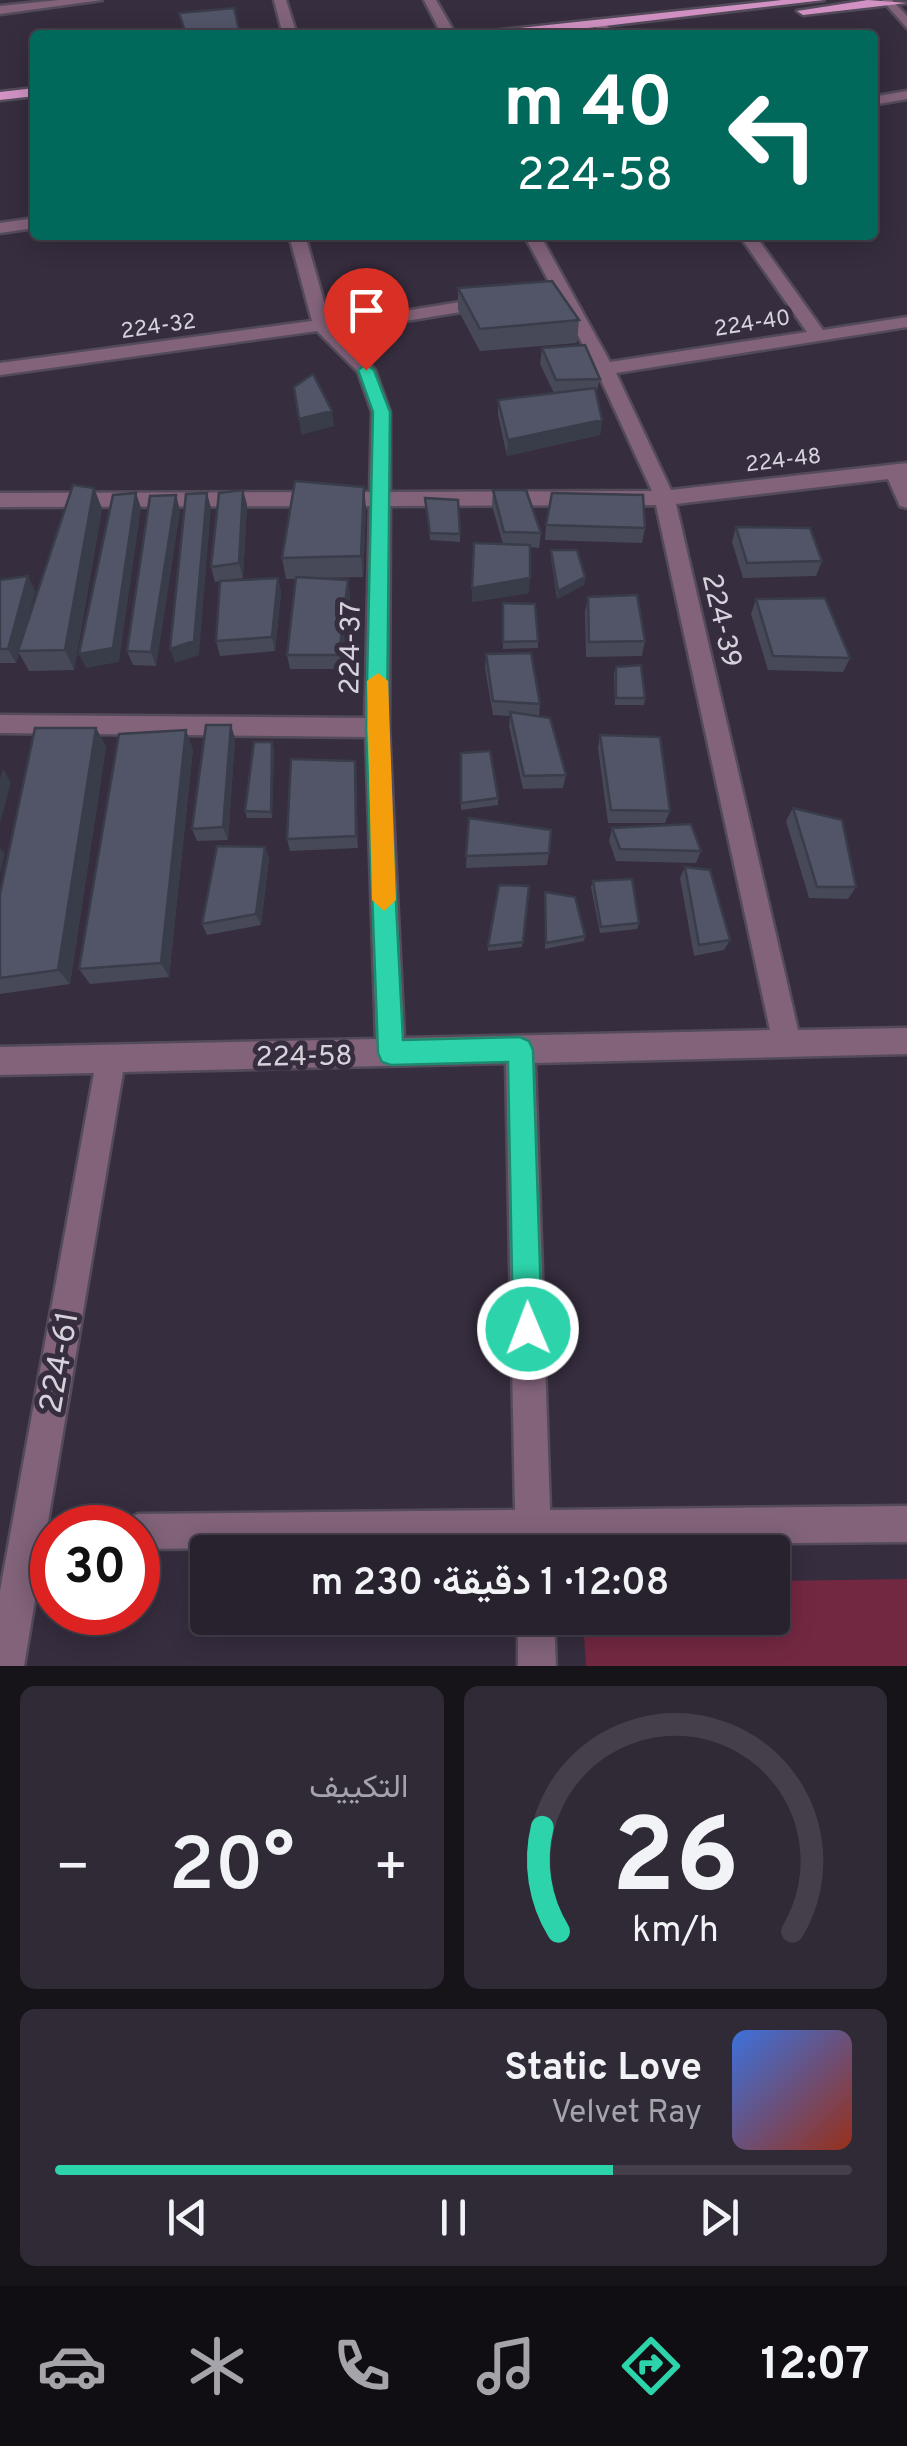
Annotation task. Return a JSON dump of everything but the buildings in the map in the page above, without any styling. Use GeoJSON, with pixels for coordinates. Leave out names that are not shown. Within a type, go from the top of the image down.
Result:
{"type":"FeatureCollection","features":[{"type":"Feature","properties":{"kind":"main road"},"geometry":{"type":"LineString","coordinates":[[603,30],[818,0]]}},
{"type":"Feature","properties":{"kind":"main road"},"geometry":{"type":"LineString","coordinates":[[603,30],[902,0]]}},
{"type":"Feature","properties":{"kind":"main road"},"geometry":{"type":"LineString","coordinates":[[0,96],[30,93]]}},
{"type":"Feature","properties":{"kind":"main road"},"geometry":{"type":"LineString","coordinates":[[0,107],[30,104]]}},
{"type":"Feature","properties":{"kind":"street"},"geometry":{"type":"LineString","coordinates":[[0,10],[96,0]]}},
{"type":"Feature","properties":{"kind":"street"},"geometry":{"type":"LineString","coordinates":[[280,0],[289,30]]}},
{"type":"Feature","properties":{"kind":"street"},"geometry":{"type":"LineString","coordinates":[[430,0],[446,30]]}},
{"type":"Feature","properties":{"kind":"street"},"geometry":{"type":"LineString","coordinates":[[887,2],[907,24]]}},
{"type":"Feature","properties":{"kind":"street"},"geometry":{"type":"LineString","coordinates":[[878,99],[907,96]]}},
{"type":"Feature","properties":{"kind":"street"},"geometry":{"type":"LineString","coordinates":[[0,228],[30,224]]}},
{"type":"Feature","properties":{"kind":"street"},"geometry":{"type":"LineString","coordinates":[[299,240],[323,327]]}},
{"type":"Feature","properties":{"kind":"street","name":"224-39"},"geometry":{"type":"LineString","coordinates":[[534,240],[550,292],[605,370],[665,498],[787,1044]]}},
{"type":"Feature","properties":{"kind":"street"},"geometry":{"type":"LineString","coordinates":[[751,240],[817,334]]}},
{"type":"Feature","properties":{"kind":"street","name":"224-32"},"geometry":{"type":"LineString","coordinates":[[0,369],[501,300]]}},
{"type":"Feature","properties":{"kind":"street","name":"224-40"},"geometry":{"type":"LineString","coordinates":[[605,370],[907,322]]}},
{"type":"Feature","properties":{"kind":"street","name":"224-37"},"geometry":{"type":"LineString","coordinates":[[323,327],[366,370],[381,412],[377,728],[391,1053]]}},
{"type":"Feature","properties":{"kind":"street"},"geometry":{"type":"LineString","coordinates":[[901,470],[907,502]]}},
{"type":"Feature","properties":{"kind":"street","name":"224-48"},"geometry":{"type":"LineString","coordinates":[[0,500],[665,498],[901,470]]}},
{"type":"Feature","properties":{"kind":"street"},"geometry":{"type":"LineString","coordinates":[[0,724],[377,728]]}},
{"type":"Feature","properties":{"kind":"street","name":"224-58"},"geometry":{"type":"LineString","coordinates":[[0,1061],[907,1041]]}},
{"type":"Feature","properties":{"kind":"street"},"geometry":{"type":"LineString","coordinates":[[520,1050],[534,1535]]}},
{"type":"Feature","properties":{"kind":"street","name":"224-61"},"geometry":{"type":"LineString","coordinates":[[44,1505],[111,1059]]}},
{"type":"Feature","properties":{"kind":"street"},"geometry":{"type":"LineString","coordinates":[[651,1535],[907,1524]]}},
{"type":"Feature","properties":{"kind":"street"},"geometry":{"type":"LineString","coordinates":[[160,1532],[286,1535]]}},
{"type":"Feature","properties":{"kind":"street","name":"224-61"},"geometry":{"type":"LineString","coordinates":[[4,1666],[30,1571]]}},
{"type":"Feature","properties":{"kind":"street"},"geometry":{"type":"LineString","coordinates":[[536,1635],[537,1666]]}},
{"type":"Feature","properties":{"kind":"shaded area"},"geometry":{"type":"Polygon","coordinates":[[[907,1579],[907,1666],[586,1666],[584,1635],[790,1635],[790,1581],[907,1579]]]}},
{"type":"Feature","properties":{"kind":"slow traffic"},"geometry":{"type":"LineString","coordinates":[[378,681],[384,900]]}},
{"type":"Feature","properties":{"kind":"route"},"geometry":{"type":"LineString","coordinates":[[366,370],[381,412],[377,728],[391,1053],[520,1050],[528,1329]]}}]}
